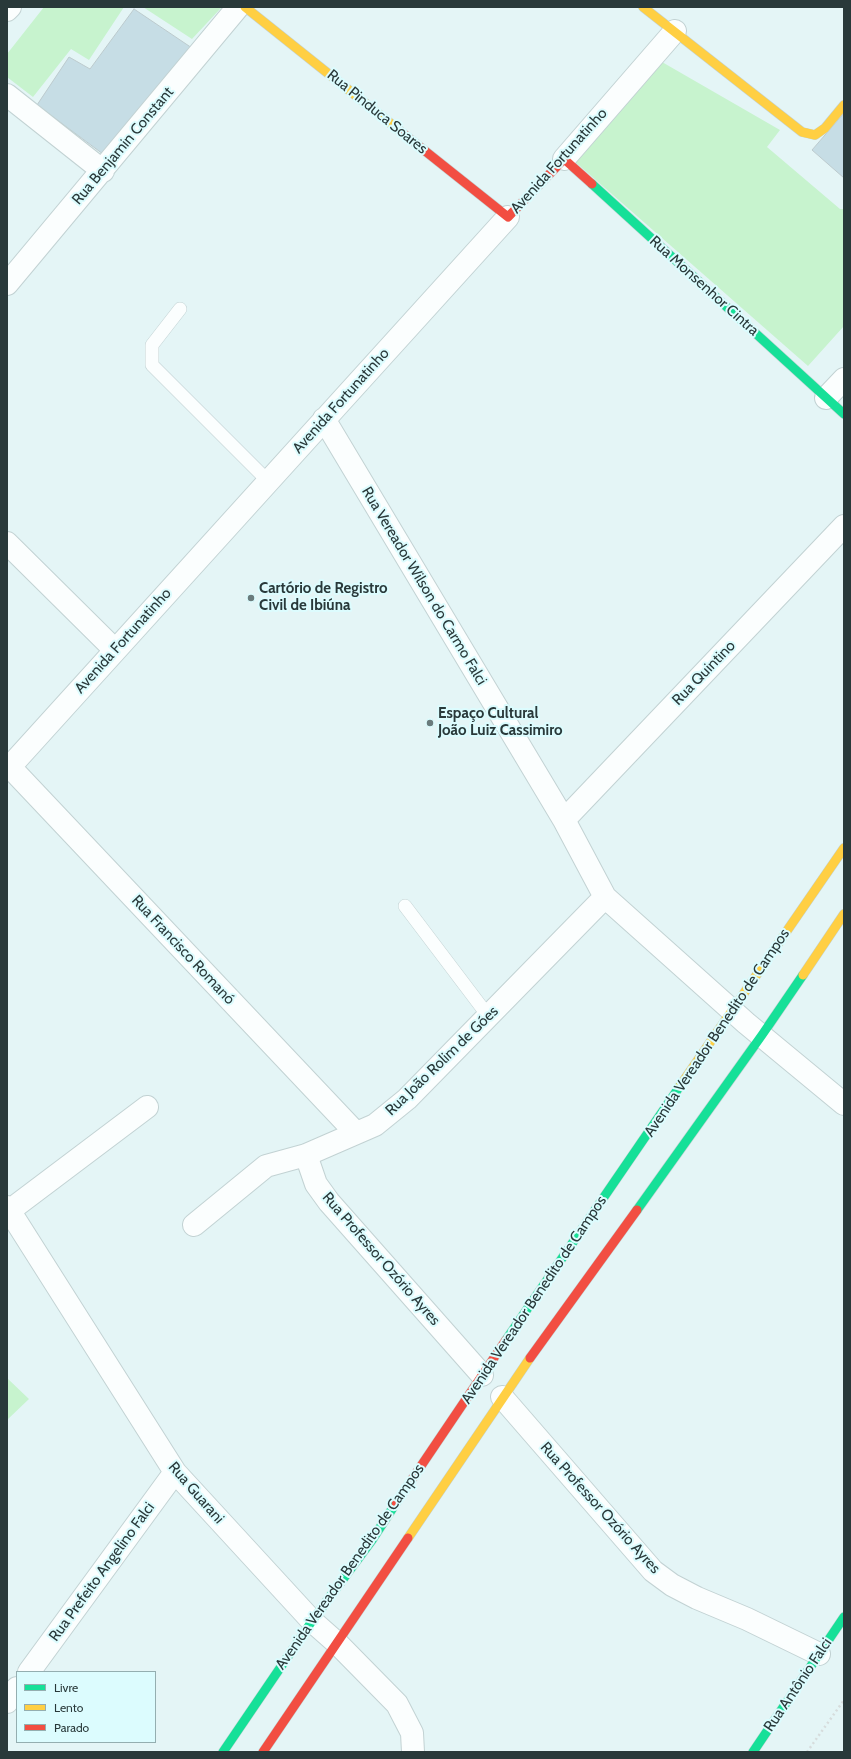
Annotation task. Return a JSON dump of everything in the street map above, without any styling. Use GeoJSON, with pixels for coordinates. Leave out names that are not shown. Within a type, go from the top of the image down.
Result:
{"type":"FeatureCollection","features":[{"type":"Feature","properties":{"kind":"main road","name":"Rua Pinduca Soares"},"geometry":{"type":"LineString","coordinates":[[245,7],[508,217]]}},
{"type":"Feature","properties":{"kind":"main road"},"geometry":{"type":"LineString","coordinates":[[651,10],[675,31],[802,132],[815,136],[825,128],[844,105]]}},
{"type":"Feature","properties":{"kind":"main road","name":"Avenida Fortunatinho"},"geometry":{"type":"LineString","coordinates":[[508,217],[564,159]]}},
{"type":"Feature","properties":{"kind":"main road","name":"Rua Monsenhor Cintra"},"geometry":{"type":"LineString","coordinates":[[564,159],[844,414]]}},
{"type":"Feature","properties":{"kind":"main road","name":"Avenida Vereador Benedito de Campos"},"geometry":{"type":"LineString","coordinates":[[223,1752],[312,1621],[375,1542],[482,1375],[844,848]]}},
{"type":"Feature","properties":{"kind":"main road","name":"Avenida Vereador Benedito de Campos"},"geometry":{"type":"LineString","coordinates":[[263,1752],[338,1644],[392,1555],[502,1397],[762,1035],[844,914]]}},
{"type":"Feature","properties":{"kind":"main road","name":"Rua Antônio Falci"},"geometry":{"type":"LineString","coordinates":[[753,1752],[844,1618]]}},
{"type":"Feature","properties":{"kind":"street"},"geometry":{"type":"LineString","coordinates":[[7,10],[10,7]]}},
{"type":"Feature","properties":{"kind":"street","name":"Rua Benjamin Constant"},"geometry":{"type":"LineString","coordinates":[[7,284],[103,171],[238,7]]}},
{"type":"Feature","properties":{"kind":"street","name":"Avenida Fortunatinho"},"geometry":{"type":"LineString","coordinates":[[564,159],[675,31]]}},
{"type":"Feature","properties":{"kind":"street"},"geometry":{"type":"LineString","coordinates":[[7,95],[103,171]]}},
{"type":"Feature","properties":{"kind":"street","name":"Avenida Fortunatinho"},"geometry":{"type":"LineString","coordinates":[[8,768],[508,217]]}},
{"type":"Feature","properties":{"kind":"street"},"geometry":{"type":"LineString","coordinates":[[826,398],[844,379]]}},
{"type":"Feature","properties":{"kind":"street","name":"Rua Vereador Wilson do Carmo Falci"},"geometry":{"type":"LineString","coordinates":[[324,419],[564,820],[605,897],[733,1011],[844,1104]]}},
{"type":"Feature","properties":{"kind":"street","name":"Rua Quintino"},"geometry":{"type":"LineString","coordinates":[[564,820],[844,526]]}},
{"type":"Feature","properties":{"kind":"street"},"geometry":{"type":"LineString","coordinates":[[7,543],[115,650]]}},
{"type":"Feature","properties":{"kind":"street","name":"Rua Francisco Romanó"},"geometry":{"type":"LineString","coordinates":[[8,768],[356,1133]]}},
{"type":"Feature","properties":{"kind":"street","name":"Rua João Rolim de Góes"},"geometry":{"type":"LineString","coordinates":[[194,1225],[266,1166],[306,1156],[375,1125],[407,1099],[605,897]]}},
{"type":"Feature","properties":{"kind":"street"},"geometry":{"type":"LineString","coordinates":[[8,1209],[147,1107]]}},
{"type":"Feature","properties":{"kind":"street","name":"Rua Professor Ozório Ayres"},"geometry":{"type":"LineString","coordinates":[[306,1156],[316,1184],[329,1202],[482,1375]]}},
{"type":"Feature","properties":{"kind":"street","name":"Rua Guarani"},"geometry":{"type":"LineString","coordinates":[[8,1209],[175,1472],[312,1621],[338,1644],[397,1704],[412,1733],[413,1752]]}},
{"type":"Feature","properties":{"kind":"street","name":"Rua Professor Ozório Ayres"},"geometry":{"type":"LineString","coordinates":[[502,1397],[653,1571],[672,1586],[819,1654]]}},
{"type":"Feature","properties":{"kind":"street","name":"Rua Prefeito Angelino Falci"},"geometry":{"type":"LineString","coordinates":[[30,1671],[175,1472]]}},
{"type":"Feature","properties":{"kind":"street"},"geometry":{"type":"LineString","coordinates":[[7,1702],[16,1689]]}},
{"type":"Feature","properties":{"kind":"lane"},"geometry":{"type":"LineString","coordinates":[[180,309],[152,345],[152,365],[268,481]]}},
{"type":"Feature","properties":{"kind":"lane"},"geometry":{"type":"LineString","coordinates":[[405,906],[489,1017]]}},
{"type":"Feature","properties":{"kind":"path"},"geometry":{"type":"LineString","coordinates":[[807,1752],[844,1700]]}},
{"type":"Feature","properties":{"kind":"green space"},"geometry":{"type":"Polygon","coordinates":[[[44,7],[124,7],[89,60],[71,49],[33,97],[7,77],[7,54],[44,7]]]}},
{"type":"Feature","properties":{"kind":"green space"},"geometry":{"type":"Polygon","coordinates":[[[143,7],[219,7],[221,8],[192,39],[143,7]]]}},
{"type":"Feature","properties":{"kind":"green space"},"geometry":{"type":"Polygon","coordinates":[[[662,62],[780,130],[767,147],[840,209],[844,209],[844,326],[808,366],[573,160],[662,62]]]}},
{"type":"Feature","properties":{"kind":"green space"},"geometry":{"type":"Polygon","coordinates":[[[7,1378],[29,1399],[7,1420],[7,1378]]]}},
{"type":"Feature","properties":{"kind":"building"},"geometry":{"type":"Polygon","coordinates":[[[134,9],[192,48],[107,157],[37,105],[69,57],[90,69],[134,9]]]}},
{"type":"Feature","properties":{"kind":"building"},"geometry":{"type":"Polygon","coordinates":[[[844,113],[844,178],[812,150],[844,113]]]}},
{"type":"Feature","properties":{"kind":"traffic: fast"},"geometry":{"type":"LineString","coordinates":[[592,184],[844,414]]}},
{"type":"Feature","properties":{"kind":"traffic: fast"},"geometry":{"type":"LineString","coordinates":[[637,1210],[803,975]]}},
{"type":"Feature","properties":{"kind":"traffic: fast"},"geometry":{"type":"LineString","coordinates":[[506,1340],[680,1086]]}},
{"type":"Feature","properties":{"kind":"traffic: fast"},"geometry":{"type":"LineString","coordinates":[[223,1752],[312,1621],[372,1540],[396,1503]]}},
{"type":"Feature","properties":{"kind":"traffic: fast"},"geometry":{"type":"LineString","coordinates":[[753,1752],[844,1617]]}},
{"type":"Feature","properties":{"kind":"traffic: slow"},"geometry":{"type":"LineString","coordinates":[[245,7],[400,131]]}},
{"type":"Feature","properties":{"kind":"traffic: slow"},"geometry":{"type":"LineString","coordinates":[[643,7],[802,132],[815,135],[825,128],[844,105]]}},
{"type":"Feature","properties":{"kind":"traffic: slow"},"geometry":{"type":"LineString","coordinates":[[680,1086],[844,848]]}},
{"type":"Feature","properties":{"kind":"traffic: slow"},"geometry":{"type":"LineString","coordinates":[[803,975],[844,914]]}},
{"type":"Feature","properties":{"kind":"traffic: slow"},"geometry":{"type":"LineString","coordinates":[[408,1538],[530,1358]]}},
{"type":"Feature","properties":{"kind":"traffic: jam"},"geometry":{"type":"LineString","coordinates":[[400,131],[508,217],[564,159],[592,184]]}},
{"type":"Feature","properties":{"kind":"traffic: jam"},"geometry":{"type":"LineString","coordinates":[[530,1358],[637,1210]]}},
{"type":"Feature","properties":{"kind":"traffic: jam"},"geometry":{"type":"LineString","coordinates":[[396,1503],[506,1340]]}},
{"type":"Feature","properties":{"kind":"traffic: jam"},"geometry":{"type":"LineString","coordinates":[[263,1752],[408,1538]]}},
{"type":"Feature","properties":{"kind":"place","name":"Cartório de Registro Civil de Ibiúna"},"geometry":{"type":"Point","coordinates":[251,598]}},
{"type":"Feature","properties":{"kind":"place","name":"Espaço Cultural João Luiz Cassimiro"},"geometry":{"type":"Point","coordinates":[430,723]}}]}
